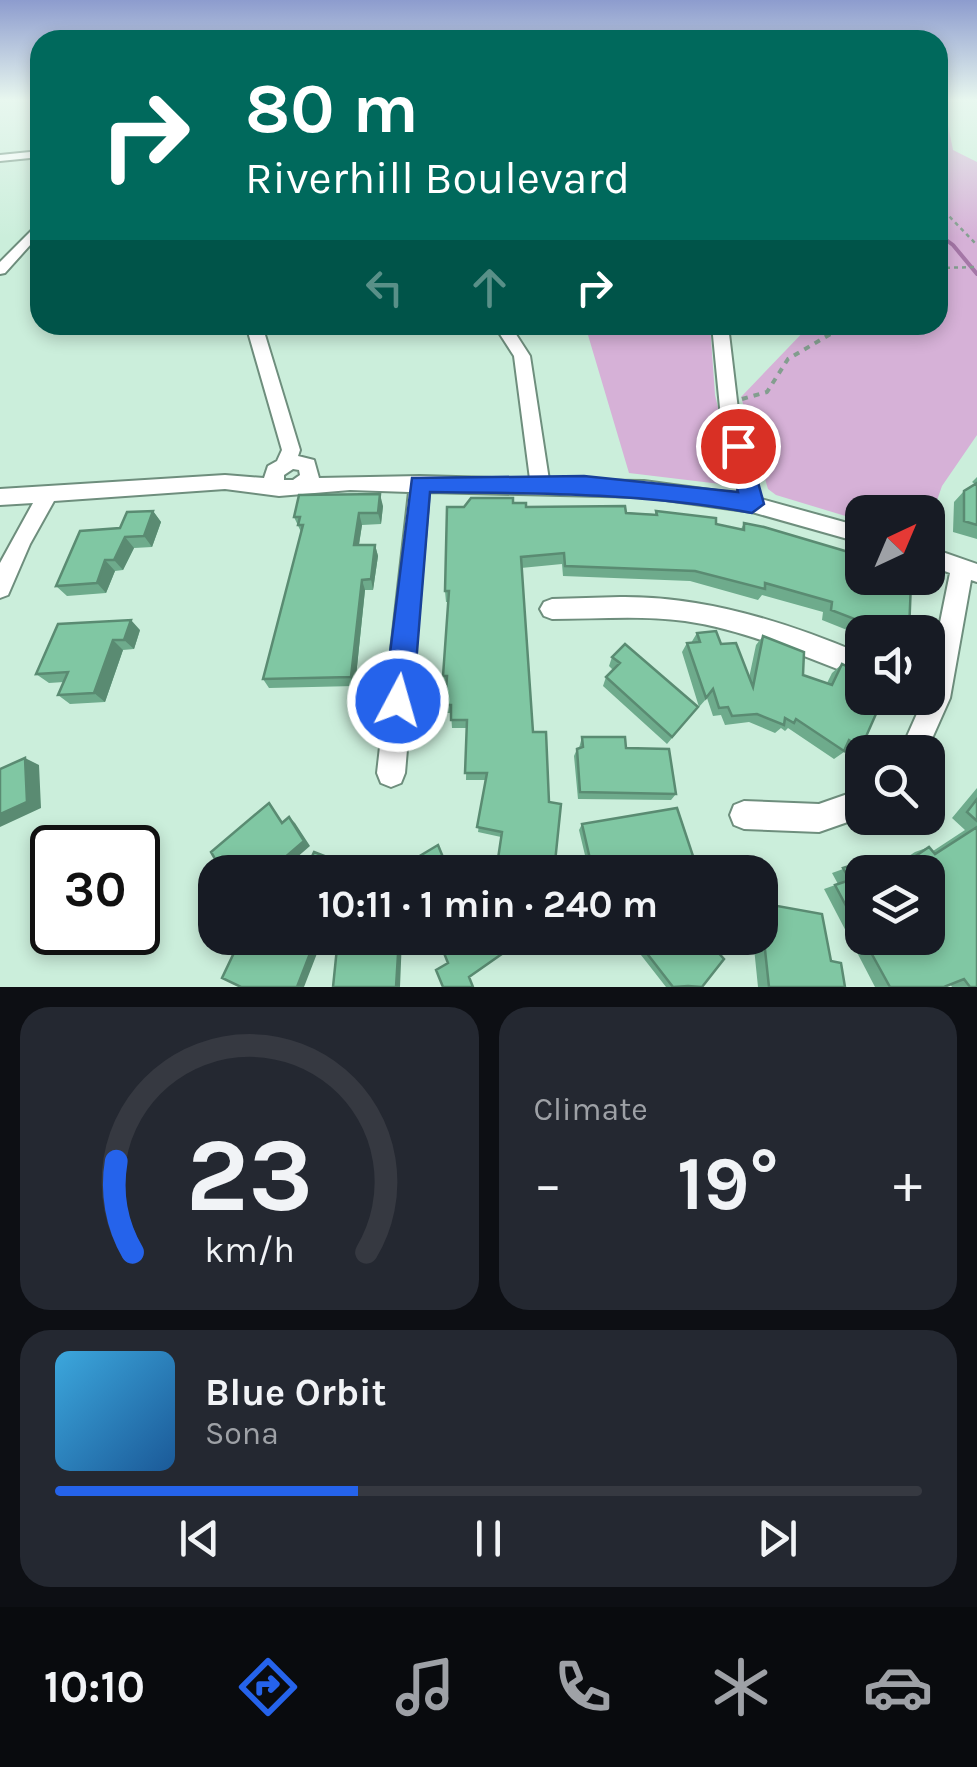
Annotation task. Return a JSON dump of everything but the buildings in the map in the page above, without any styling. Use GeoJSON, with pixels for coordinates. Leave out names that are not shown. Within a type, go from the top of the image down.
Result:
{"type":"FeatureCollection","features":[{"type":"Feature","properties":{"kind":"street"},"geometry":{"type":"LineString","coordinates":[[0,158],[30,155]]}},
{"type":"Feature","properties":{"kind":"street"},"geometry":{"type":"LineString","coordinates":[[0,270],[30,237]]}},
{"type":"Feature","properties":{"kind":"street"},"geometry":{"type":"LineString","coordinates":[[257,335],[291,450],[284,477]]}},
{"type":"Feature","properties":{"kind":"street"},"geometry":{"type":"LineString","coordinates":[[508,335],[522,356],[540,484]]}},
{"type":"Feature","properties":{"kind":"street"},"geometry":{"type":"LineString","coordinates":[[721,335],[728,400],[752,504]]}},
{"type":"Feature","properties":{"kind":"street"},"geometry":{"type":"LineString","coordinates":[[287,436],[309,468]]}},
{"type":"Feature","properties":{"kind":"street"},"geometry":{"type":"LineString","coordinates":[[284,477],[297,462],[350,483]]}},
{"type":"Feature","properties":{"kind":"street"},"geometry":{"type":"LineString","coordinates":[[0,497],[284,477],[350,483],[644,488],[752,504],[845,530]]}},
{"type":"Feature","properties":{"kind":"street"},"geometry":{"type":"LineString","coordinates":[[391,773],[420,484]]}},
{"type":"Feature","properties":{"kind":"street"},"geometry":{"type":"LineString","coordinates":[[0,588],[20,542],[48,494]]}},
{"type":"Feature","properties":{"kind":"street"},"geometry":{"type":"LineString","coordinates":[[945,562],[969,571],[945,652]]}},
{"type":"Feature","properties":{"kind":"street"},"geometry":{"type":"LineString","coordinates":[[552,610],[658,608],[707,614],[816,646],[845,659]]}},
{"type":"Feature","properties":{"kind":"street"},"geometry":{"type":"LineString","coordinates":[[744,815],[819,818],[845,809]]}},
{"type":"Feature","properties":{"kind":"path"},"geometry":{"type":"LineString","coordinates":[[948,214],[977,245]]}},
{"type":"Feature","properties":{"kind":"path"},"geometry":{"type":"LineString","coordinates":[[948,268],[977,267]]}},
{"type":"Feature","properties":{"kind":"path"},"geometry":{"type":"LineString","coordinates":[[728,400],[753,398],[767,392],[772,376],[787,358],[828,335]]}},
{"type":"Feature","properties":{"kind":"shaded area"},"geometry":{"type":"Polygon","coordinates":[[[948,146],[952,146],[977,162],[977,435],[939,495],[845,495],[845,516],[776,495],[768,489],[741,397],[800,335],[948,335],[948,146]]]}},
{"type":"Feature","properties":{"kind":"shaded area"},"geometry":{"type":"Polygon","coordinates":[[[588,335],[711,335],[715,395],[737,486],[629,473],[588,335]]]}},
{"type":"Feature","properties":{"kind":"waterway"},"geometry":{"type":"LineString","coordinates":[[948,241],[977,274]]}},
{"type":"Feature","properties":{"kind":"route"},"geometry":{"type":"LineString","coordinates":[[398,701],[420,484],[584,484],[644,488],[752,504],[738,446]]}}]}
